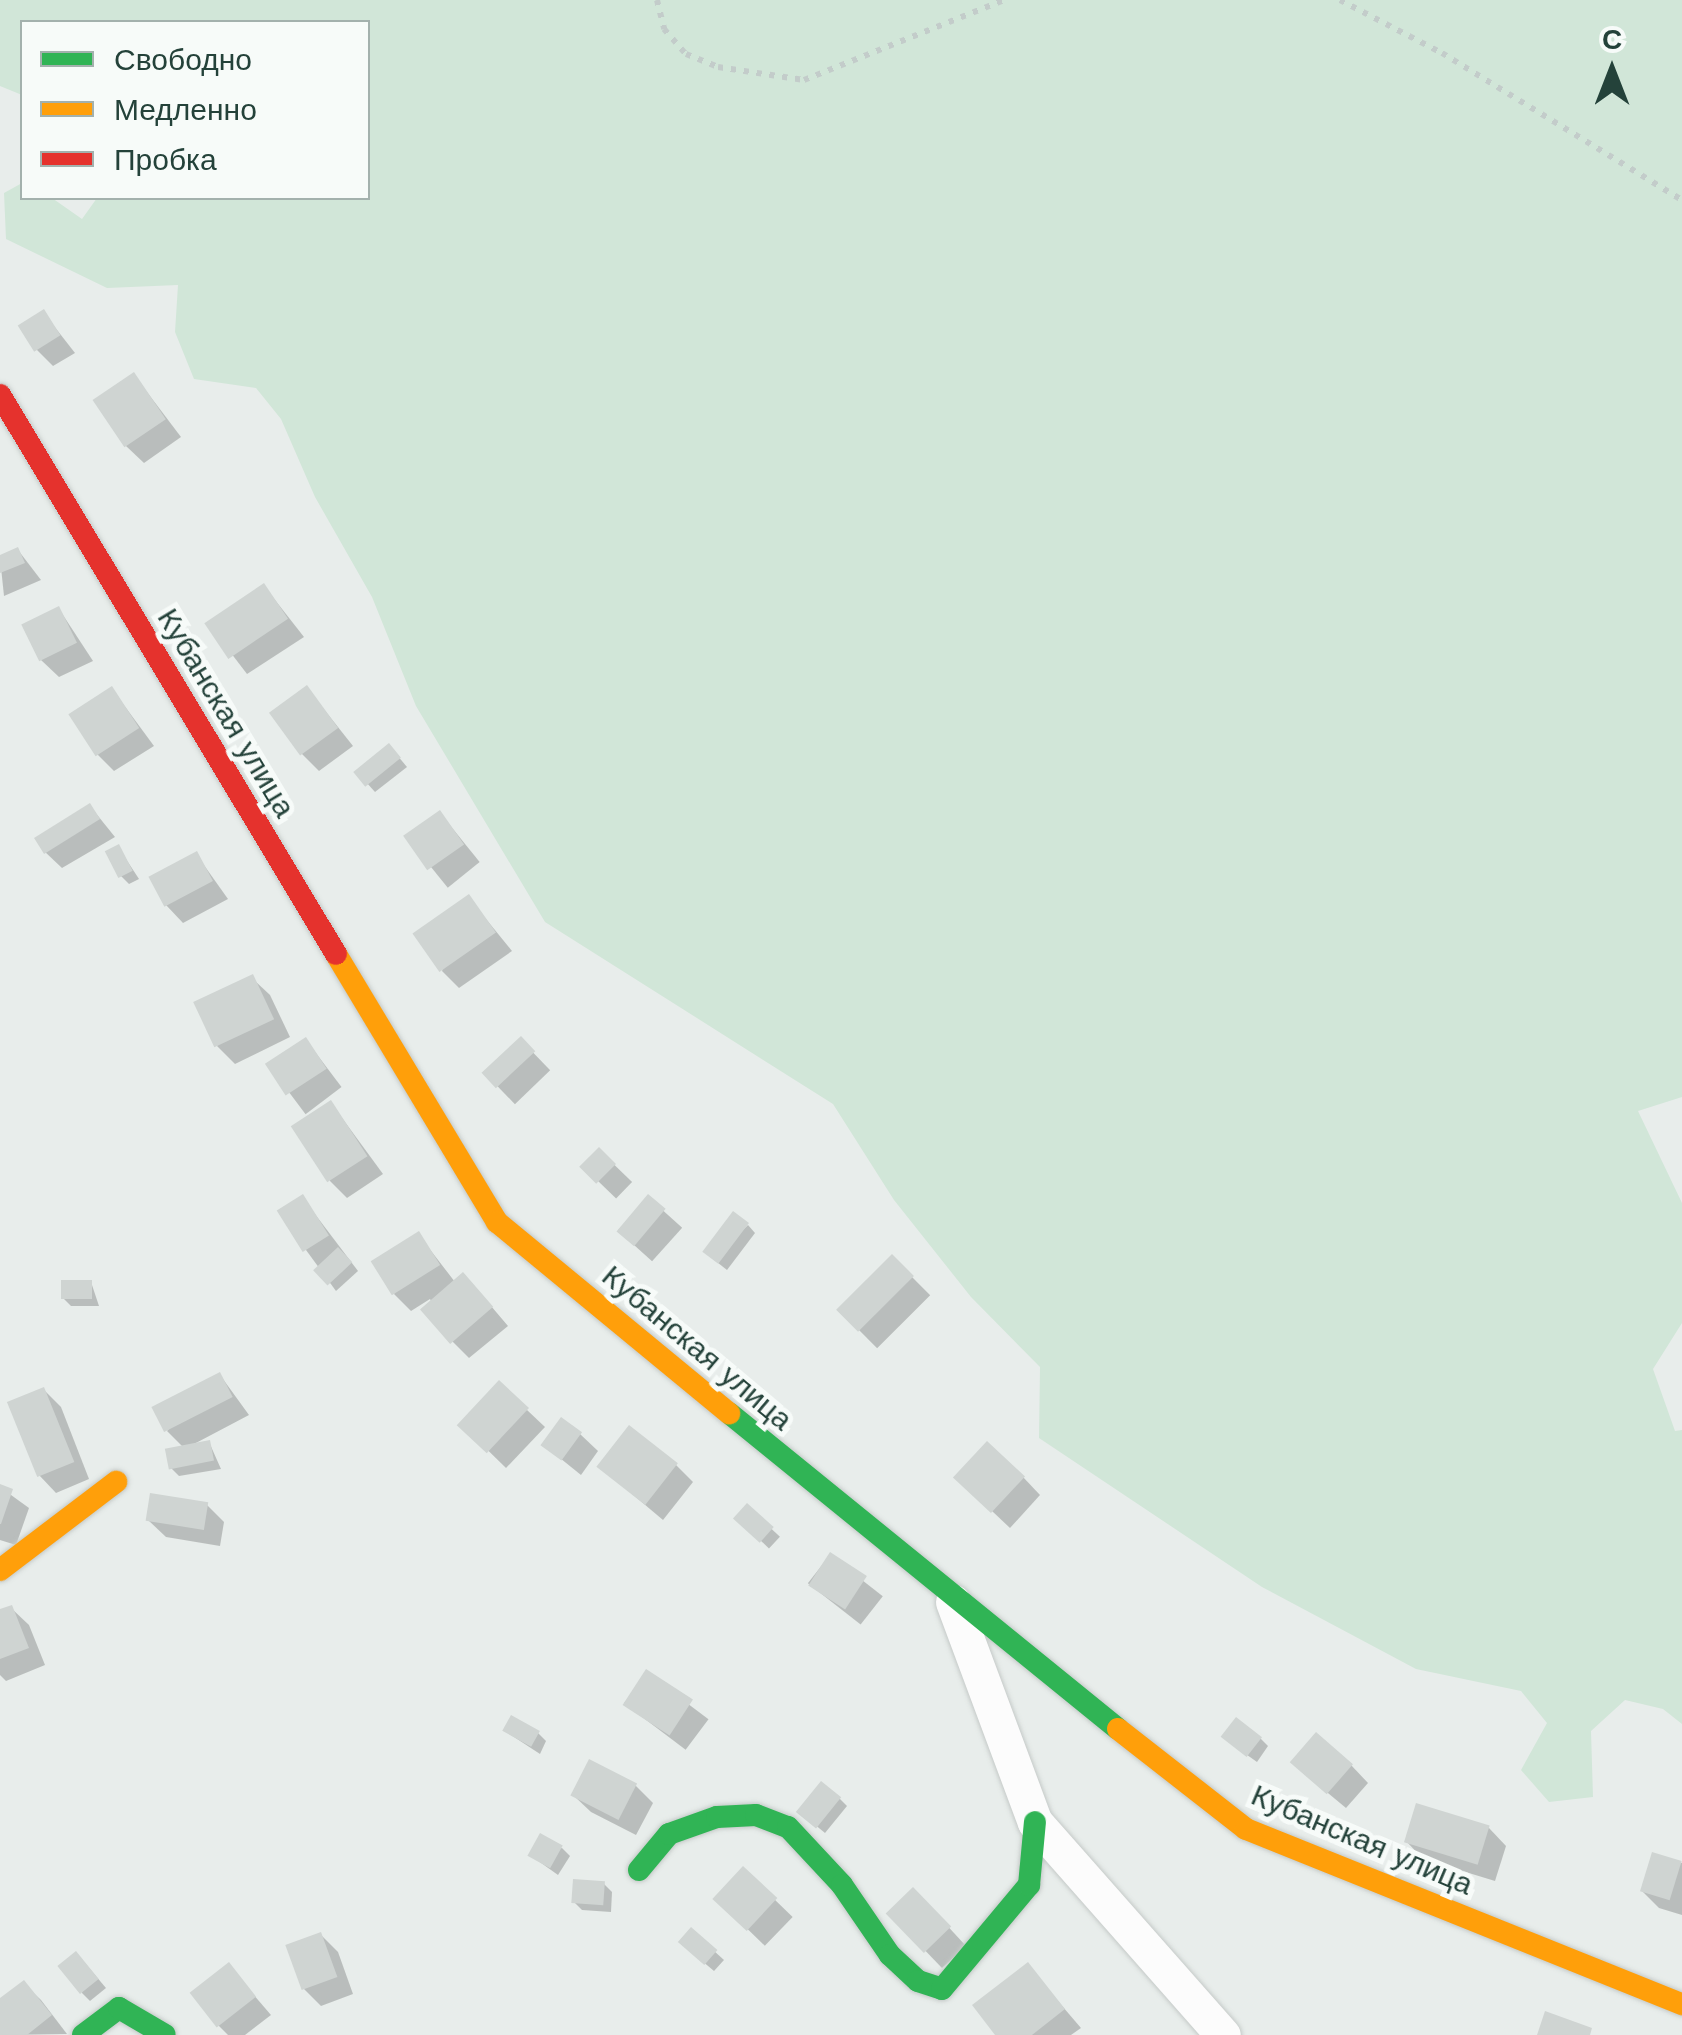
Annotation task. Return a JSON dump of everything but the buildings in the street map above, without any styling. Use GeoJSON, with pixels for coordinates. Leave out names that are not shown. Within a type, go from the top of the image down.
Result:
{"type":"FeatureCollection","features":[{"type":"Feature","properties":{"kind":"street","name":"Кубанская улица"},"geometry":{"type":"LineString","coordinates":[[0,395],[497,1222],[952,1598],[1246,1829],[1682,2004]]}},
{"type":"Feature","properties":{"kind":"street"},"geometry":{"type":"LineString","coordinates":[[0,1570],[116,1482]]}},
{"type":"Feature","properties":{"kind":"street"},"geometry":{"type":"LineString","coordinates":[[952,1598],[1035,1822],[1222,2035]]}},
{"type":"Feature","properties":{"kind":"street"},"geometry":{"type":"LineString","coordinates":[[638,1870],[669,1834],[716,1817],[756,1814],[788,1826],[842,1885],[890,1955],[918,1981],[942,1989],[1029,1885],[1035,1822]]}},
{"type":"Feature","properties":{"kind":"street"},"geometry":{"type":"LineString","coordinates":[[83,2035],[119,2008],[164,2035]]}},
{"type":"Feature","properties":{"kind":"path"},"geometry":{"type":"LineString","coordinates":[[656,0],[664,30],[686,54],[718,67],[804,80],[1004,0]]}},
{"type":"Feature","properties":{"kind":"path"},"geometry":{"type":"LineString","coordinates":[[1340,0],[1442,53],[1682,200]]}},
{"type":"Feature","properties":{"kind":"green space"},"geometry":{"type":"Polygon","coordinates":[[[0,0],[1682,0],[1682,1097],[1638,1111],[1682,1203],[1682,1323],[1653,1369],[1675,1431],[1682,1430],[1682,1724],[1663,1709],[1625,1700],[1591,1731],[1593,1797],[1549,1802],[1521,1770],[1547,1723],[1521,1691],[1416,1669],[1262,1587],[1039,1438],[1040,1367],[971,1297],[894,1200],[833,1104],[545,922],[416,706],[372,597],[315,497],[281,419],[256,388],[194,379],[175,332],[178,285],[107,288],[6,239],[4,193],[20,184],[20,200],[55,200],[82,219],[96,200],[370,200],[370,20],[20,20],[20,94],[0,86],[0,0]]]}},
{"type":"Feature","properties":{"kind":"traffic: fast"},"geometry":{"type":"LineString","coordinates":[[729,1413],[1118,1729]]}},
{"type":"Feature","properties":{"kind":"traffic: fast"},"geometry":{"type":"LineString","coordinates":[[639,1870],[669,1834],[717,1817],[756,1815],[788,1827],[842,1885],[890,1955],[918,1981],[942,1989],[1029,1885],[1035,1822]]}},
{"type":"Feature","properties":{"kind":"traffic: fast"},"geometry":{"type":"LineString","coordinates":[[83,2035],[119,2008],[165,2035]]}},
{"type":"Feature","properties":{"kind":"traffic: slow"},"geometry":{"type":"LineString","coordinates":[[336,954],[497,1222],[729,1413]]}},
{"type":"Feature","properties":{"kind":"traffic: slow"},"geometry":{"type":"LineString","coordinates":[[0,1570],[116,1482]]}},
{"type":"Feature","properties":{"kind":"traffic: slow"},"geometry":{"type":"LineString","coordinates":[[1118,1729],[1246,1829],[1682,2004]]}},
{"type":"Feature","properties":{"kind":"traffic: jam"},"geometry":{"type":"LineString","coordinates":[[0,395],[336,954]]}}]}
